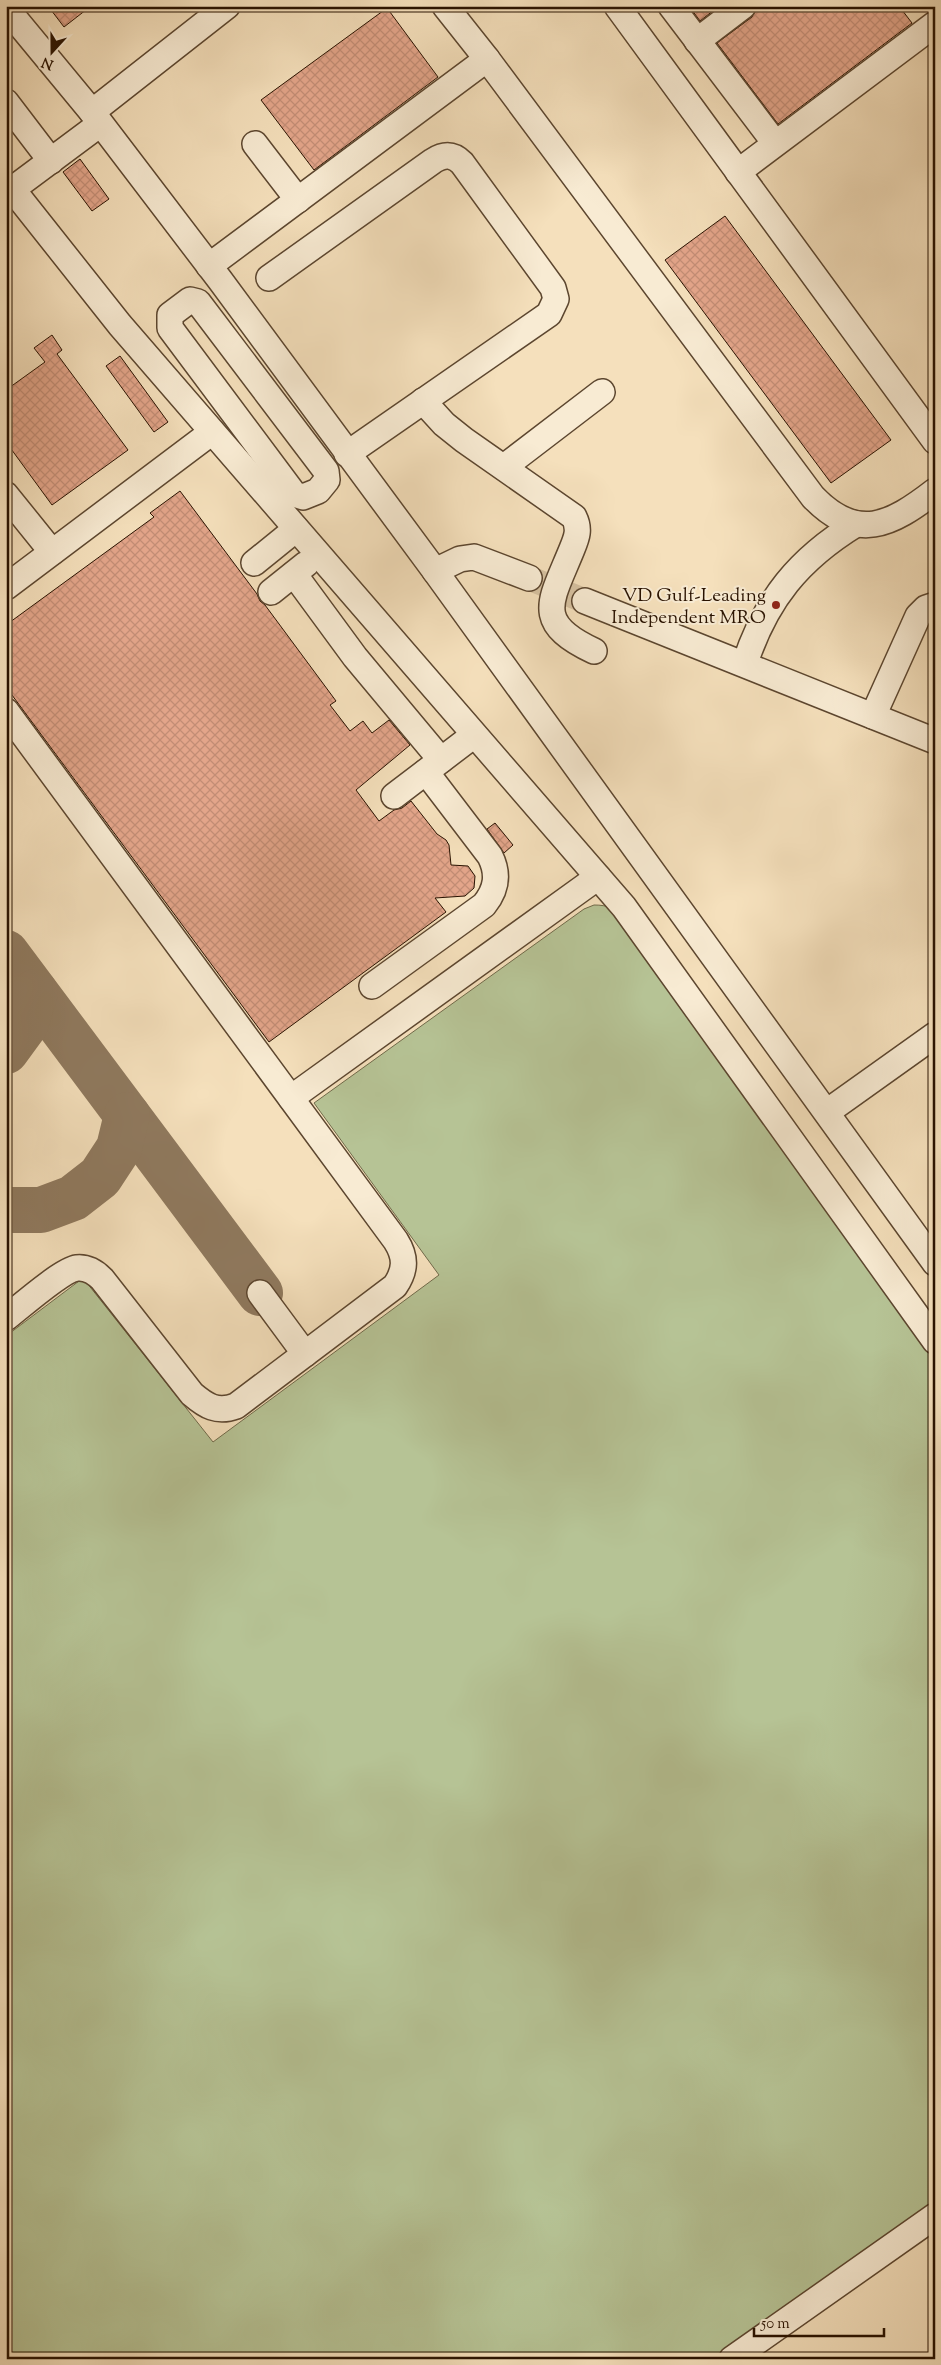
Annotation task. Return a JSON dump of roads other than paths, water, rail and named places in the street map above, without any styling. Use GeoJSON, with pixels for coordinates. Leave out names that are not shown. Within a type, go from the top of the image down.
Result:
{"type":"FeatureCollection","features":[{"type":"Feature","properties":{"kind":"lane"},"geometry":{"type":"LineString","coordinates":[[227,6],[96,118],[51,161],[9,192],[120,326],[598,877],[645,935],[935,1341]]}},
{"type":"Feature","properties":{"kind":"lane"},"geometry":{"type":"LineString","coordinates":[[445,6],[487,59],[813,497],[825,509],[840,518],[856,524],[874,524],[891,521],[906,513],[935,491]]}},
{"type":"Feature","properties":{"kind":"lane"},"geometry":{"type":"LineString","coordinates":[[616,6],[935,441]]}},
{"type":"Feature","properties":{"kind":"lane"},"geometry":{"type":"LineString","coordinates":[[671,6],[775,143]]}},
{"type":"Feature","properties":{"kind":"lane"},"geometry":{"type":"LineString","coordinates":[[697,41],[743,6]]}},
{"type":"Feature","properties":{"kind":"lane"},"geometry":{"type":"LineString","coordinates":[[6,8],[96,118],[214,273],[435,571],[935,1263]]}},
{"type":"Feature","properties":{"kind":"lane"},"geometry":{"type":"LineString","coordinates":[[738,172],[935,24]]}},
{"type":"Feature","properties":{"kind":"lane"},"geometry":{"type":"LineString","coordinates":[[193,300],[198,302],[326,471],[327,480],[318,491],[304,497],[294,494],[170,328],[170,315],[193,300],[214,273],[298,200],[487,59]]}},
{"type":"Feature","properties":{"kind":"lane"},"geometry":{"type":"LineString","coordinates":[[6,102],[51,161]]}},
{"type":"Feature","properties":{"kind":"lane"},"geometry":{"type":"LineString","coordinates":[[255,144],[298,200]]}},
{"type":"Feature","properties":{"kind":"lane"},"geometry":{"type":"LineString","coordinates":[[269,278],[433,161],[445,155],[457,158],[553,288],[556,299],[549,314],[347,454]]}},
{"type":"Feature","properties":{"kind":"lane"},"geometry":{"type":"LineString","coordinates":[[504,467],[602,392]]}},
{"type":"Feature","properties":{"kind":"lane"},"geometry":{"type":"LineString","coordinates":[[424,400],[454,433],[568,512],[577,524],[576,539],[553,596],[552,616],[563,634],[594,650]]}},
{"type":"Feature","properties":{"kind":"lane"},"geometry":{"type":"LineString","coordinates":[[6,587],[212,432]]}},
{"type":"Feature","properties":{"kind":"lane"},"geometry":{"type":"LineString","coordinates":[[6,495],[52,552]]}},
{"type":"Feature","properties":{"kind":"lane"},"geometry":{"type":"LineString","coordinates":[[745,663],[761,620],[786,582],[818,549],[856,524]]}},
{"type":"Feature","properties":{"kind":"lane"},"geometry":{"type":"LineString","coordinates":[[254,563],[296,530]]}},
{"type":"Feature","properties":{"kind":"lane"},"geometry":{"type":"LineString","coordinates":[[271,592],[318,555]]}},
{"type":"Feature","properties":{"kind":"lane"},"geometry":{"type":"LineString","coordinates":[[435,571],[460,559],[474,557],[529,578]]}},
{"type":"Feature","properties":{"kind":"lane"},"geometry":{"type":"LineString","coordinates":[[294,574],[434,766],[490,856],[496,871],[495,887],[484,905],[372,986]]}},
{"type":"Feature","properties":{"kind":"lane"},"geometry":{"type":"LineString","coordinates":[[585,601],[745,663],[935,741]]}},
{"type":"Feature","properties":{"kind":"lane"},"geometry":{"type":"LineString","coordinates":[[873,716],[918,616],[926,608],[935,605]]}},
{"type":"Feature","properties":{"kind":"lane"},"geometry":{"type":"LineString","coordinates":[[355,657],[386,633]]}},
{"type":"Feature","properties":{"kind":"lane"},"geometry":{"type":"LineString","coordinates":[[6,711],[396,1241],[404,1259],[401,1278],[395,1286],[236,1406],[221,1410],[206,1406],[192,1394],[102,1279],[95,1272],[87,1268],[69,1270],[6,1318]]}},
{"type":"Feature","properties":{"kind":"lane"},"geometry":{"type":"LineString","coordinates":[[394,796],[474,735]]}},
{"type":"Feature","properties":{"kind":"lane"},"geometry":{"type":"LineString","coordinates":[[292,1098],[598,877]]}},
{"type":"Feature","properties":{"kind":"lane"},"geometry":{"type":"LineString","coordinates":[[827,1112],[935,1035]]}},
{"type":"Feature","properties":{"kind":"lane"},"geometry":{"type":"LineString","coordinates":[[260,1293],[305,1354]]}},
{"type":"Feature","properties":{"kind":"lane"},"geometry":{"type":"LineString","coordinates":[[732,2359],[935,2216]]}},
{"type":"Feature","properties":{"kind":"tunnel"},"geometry":{"type":"LineString","coordinates":[[529,578],[585,601]]}},
{"type":"Feature","properties":{"kind":"place","name":"VD Gulf-Leading Independent MRO"},"geometry":{"type":"Point","coordinates":[776,605]}}]}
